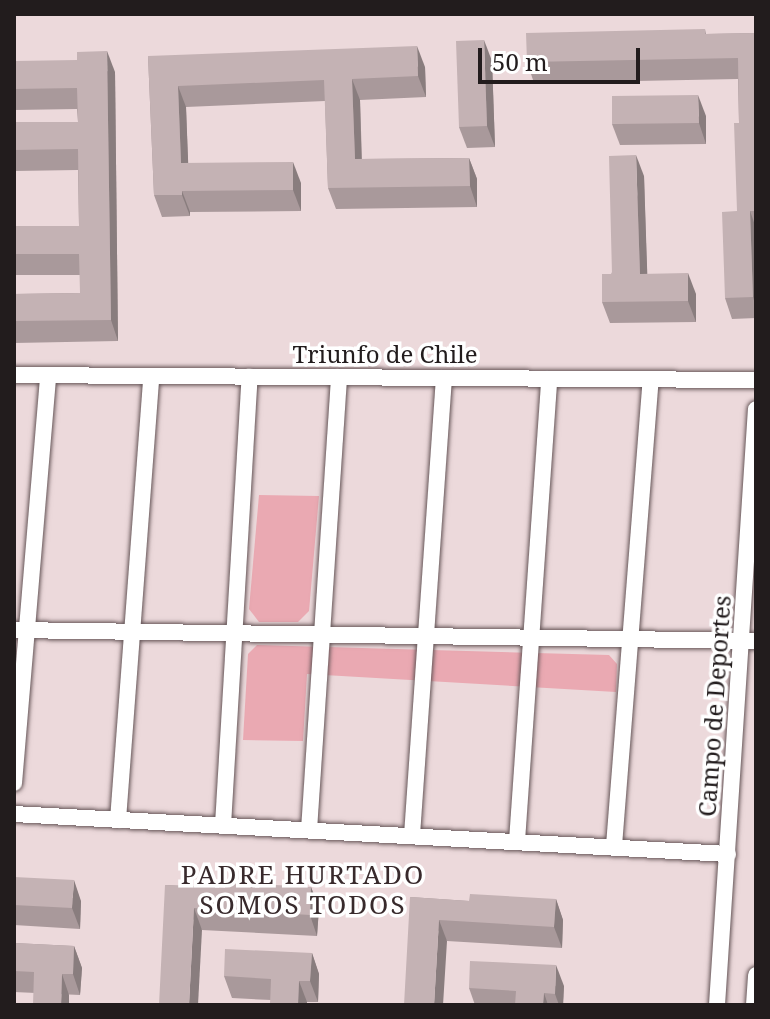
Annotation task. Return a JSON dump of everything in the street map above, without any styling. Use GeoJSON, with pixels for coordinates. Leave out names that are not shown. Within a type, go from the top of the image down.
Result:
{"type":"FeatureCollection","features":[{"type":"Feature","properties":{"kind":"street","name":"Triunfo de Chile"},"geometry":{"type":"LineString","coordinates":[[14,375],[756,380]]}},
{"type":"Feature","properties":{"kind":"street"},"geometry":{"type":"LineString","coordinates":[[14,783],[20,630],[48,375]]}},
{"type":"Feature","properties":{"kind":"street"},"geometry":{"type":"LineString","coordinates":[[118,820],[151,376]]}},
{"type":"Feature","properties":{"kind":"street"},"geometry":{"type":"LineString","coordinates":[[223,825],[250,377]]}},
{"type":"Feature","properties":{"kind":"street"},"geometry":{"type":"LineString","coordinates":[[309,830],[339,377]]}},
{"type":"Feature","properties":{"kind":"street"},"geometry":{"type":"LineString","coordinates":[[412,835],[444,378]]}},
{"type":"Feature","properties":{"kind":"street"},"geometry":{"type":"LineString","coordinates":[[517,841],[549,379]]}},
{"type":"Feature","properties":{"kind":"street"},"geometry":{"type":"LineString","coordinates":[[614,846],[651,380]]}},
{"type":"Feature","properties":{"kind":"street","name":"Campo de Deportes"},"geometry":{"type":"LineString","coordinates":[[717,1005],[728,854],[750,641],[756,409]]}},
{"type":"Feature","properties":{"kind":"street"},"geometry":{"type":"LineString","coordinates":[[20,630],[750,641]]}},
{"type":"Feature","properties":{"kind":"street"},"geometry":{"type":"LineString","coordinates":[[14,814],[728,854]]}},
{"type":"Feature","properties":{"kind":"street"},"geometry":{"type":"LineString","coordinates":[[754,1005],[756,975]]}},
{"type":"Feature","properties":{"kind":"shaded area"},"geometry":{"type":"Polygon","coordinates":[[[259,495],[319,496],[309,611],[298,622],[259,622],[249,609],[259,495]]]}},
{"type":"Feature","properties":{"kind":"shaded area"},"geometry":{"type":"Polygon","coordinates":[[[257,645],[609,655],[617,664],[616,692],[307,674],[303,741],[243,740],[248,654],[257,645]]]}},
{"type":"Feature","properties":{"kind":"building"},"geometry":{"type":"Polygon","coordinates":[[[705,29],[705,34],[756,33],[756,211],[750,211],[753,297],[725,298],[722,212],[737,211],[734,123],[739,123],[738,58],[527,62],[526,33],[705,29]]]}},
{"type":"Feature","properties":{"kind":"building"},"geometry":{"type":"Polygon","coordinates":[[[484,40],[487,126],[459,127],[456,41],[484,40]]]}},
{"type":"Feature","properties":{"kind":"building"},"geometry":{"type":"Polygon","coordinates":[[[417,46],[418,76],[352,79],[355,159],[469,158],[470,186],[328,188],[324,80],[178,86],[181,163],[293,162],[293,190],[182,191],[182,195],[154,195],[148,56],[417,46]]]}},
{"type":"Feature","properties":{"kind":"building"},"geometry":{"type":"Polygon","coordinates":[[[107,51],[111,320],[14,321],[14,294],[80,293],[79,254],[14,254],[14,226],[79,226],[78,149],[14,150],[14,122],[78,122],[77,88],[14,89],[14,61],[77,60],[77,52],[107,51]]]}},
{"type":"Feature","properties":{"kind":"building"},"geometry":{"type":"Polygon","coordinates":[[[698,95],[699,123],[612,124],[612,96],[698,95]]]}},
{"type":"Feature","properties":{"kind":"building"},"geometry":{"type":"Polygon","coordinates":[[[636,155],[640,274],[688,273],[688,301],[602,302],[602,274],[612,274],[609,156],[636,155]]]}},
{"type":"Feature","properties":{"kind":"building"},"geometry":{"type":"Polygon","coordinates":[[[14,877],[74,880],[72,908],[14,905],[14,877]]]}},
{"type":"Feature","properties":{"kind":"building"},"geometry":{"type":"Polygon","coordinates":[[[225,882],[311,887],[310,915],[194,908],[189,1005],[159,1005],[165,885],[225,888],[225,882]]]}},
{"type":"Feature","properties":{"kind":"building"},"geometry":{"type":"Polygon","coordinates":[[[470,894],[556,899],[554,927],[439,920],[434,1005],[404,1005],[410,897],[469,901],[470,894]]]}},
{"type":"Feature","properties":{"kind":"building"},"geometry":{"type":"Polygon","coordinates":[[[14,943],[74,946],[73,974],[62,974],[61,1005],[33,1005],[34,972],[14,971],[14,943]]]}},
{"type":"Feature","properties":{"kind":"building"},"geometry":{"type":"Polygon","coordinates":[[[225,949],[312,953],[310,981],[299,981],[298,1005],[270,1005],[271,979],[224,976],[225,949]]]}},
{"type":"Feature","properties":{"kind":"building"},"geometry":{"type":"Polygon","coordinates":[[[470,961],[556,965],[555,994],[544,993],[543,1005],[515,1005],[516,991],[469,988],[470,961]]]}},
{"type":"Feature","properties":{"kind":"district","name":"PADRE HURTADO SOMOS TODOS"},"geometry":{"type":"Point","coordinates":[303,890]}}]}
